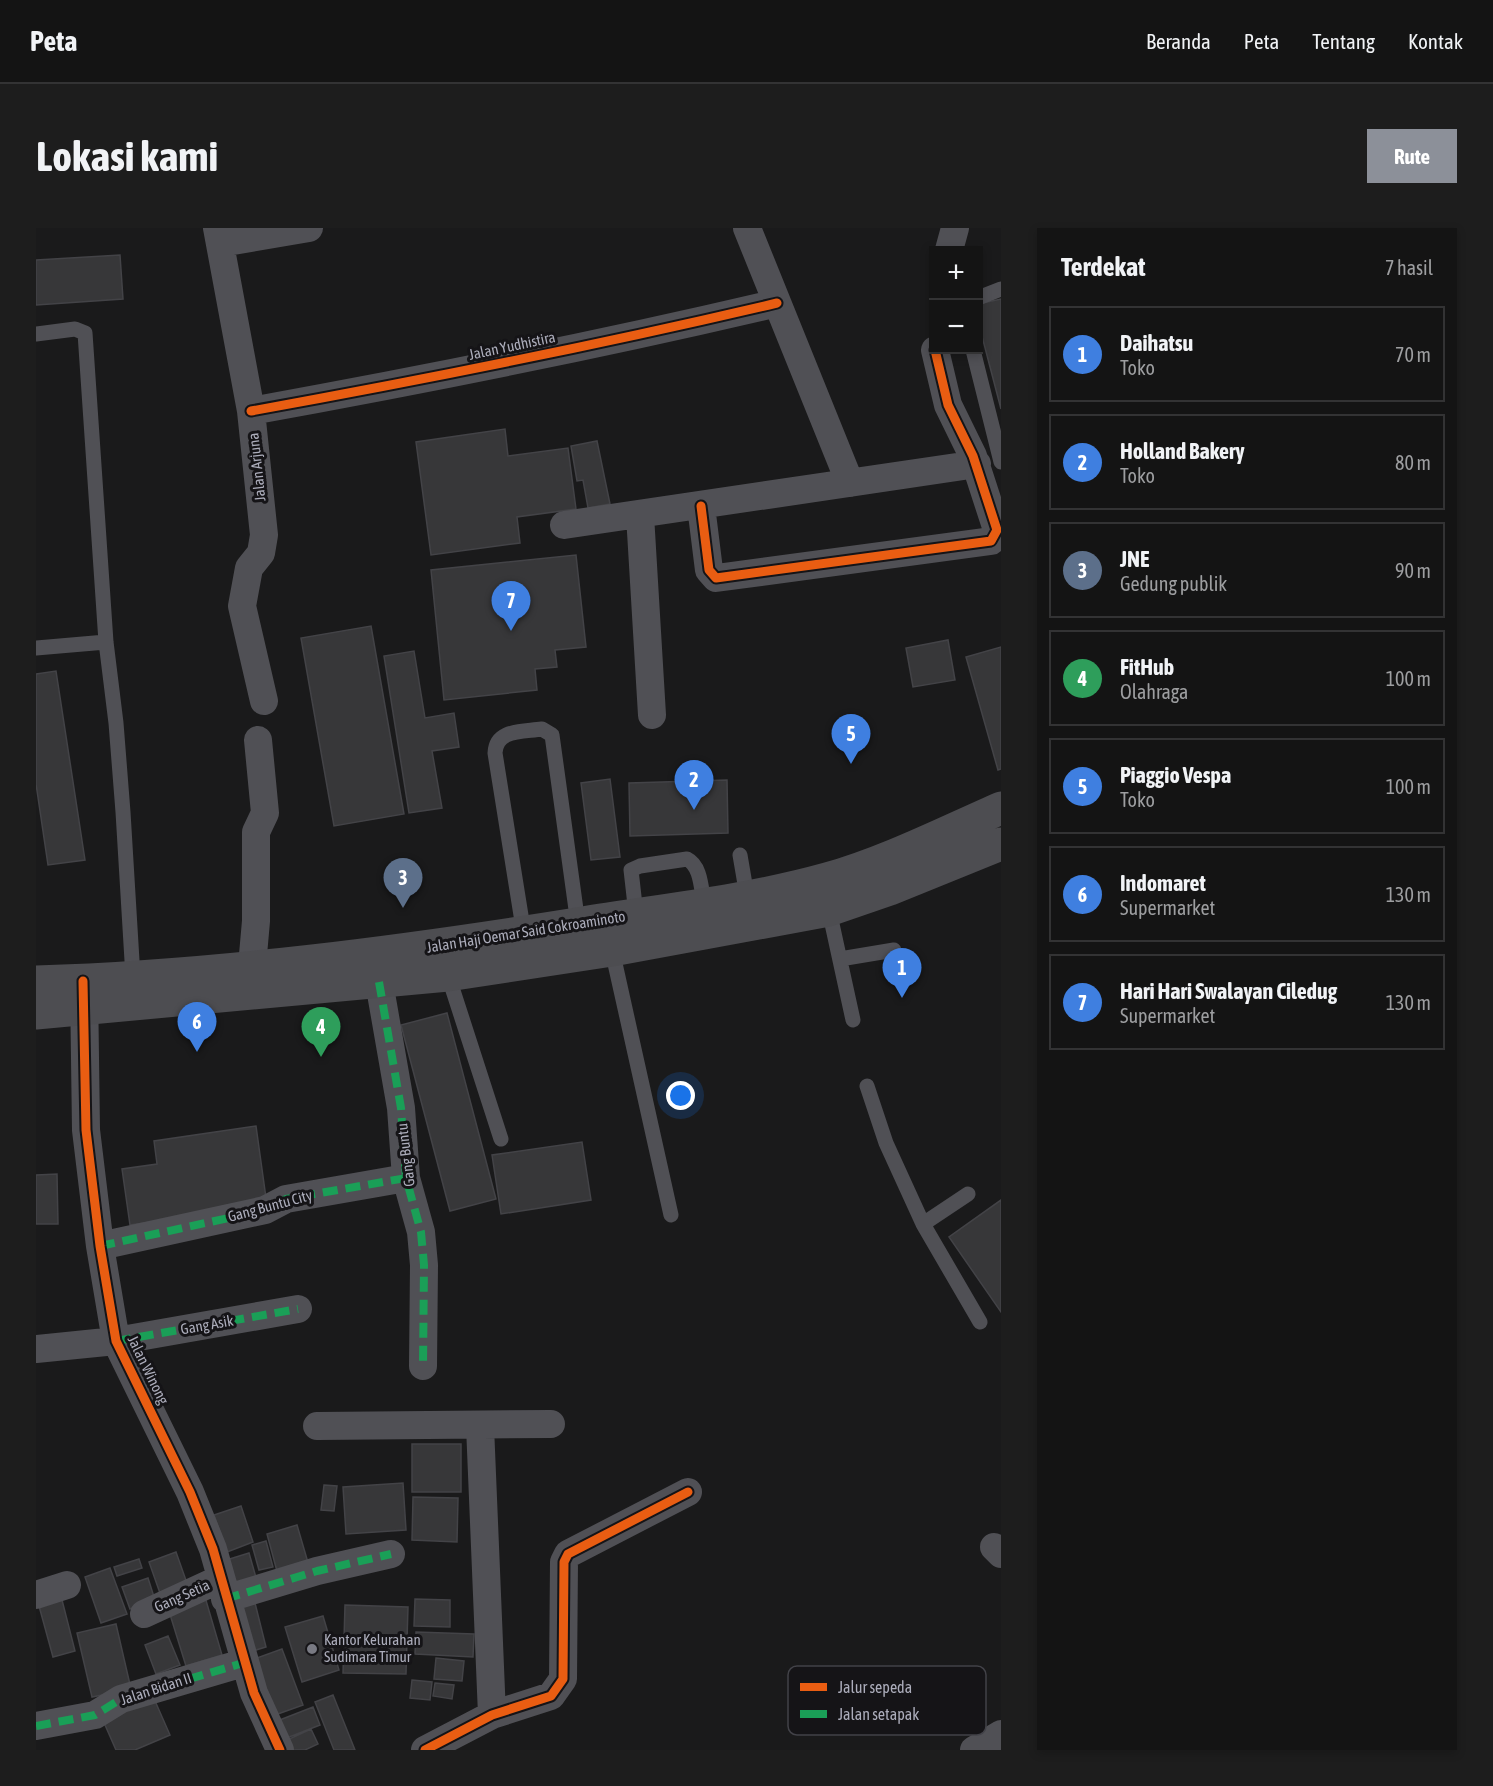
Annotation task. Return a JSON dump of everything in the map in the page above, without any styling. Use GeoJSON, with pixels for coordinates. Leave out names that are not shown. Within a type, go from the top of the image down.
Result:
{"type":"FeatureCollection","features":[{"type":"Feature","properties":{"kind":"main road","name":"Jalan Haji Oemar Said Cokroaminoto"},"geometry":{"type":"LineString","coordinates":[[36,1013],[133,977],[334,960],[524,934],[747,896],[825,879],[877,863],[1001,808]]}},
{"type":"Feature","properties":{"kind":"main road","name":"Jalan Haji Oemar Said Cokroaminoto"},"geometry":{"type":"LineString","coordinates":[[36,982],[84,995],[379,982],[448,975],[612,950],[829,910],[890,889],[1001,844]]}},
{"type":"Feature","properties":{"kind":"street"},"geometry":{"type":"LineString","coordinates":[[219,235],[309,228]]}},
{"type":"Feature","properties":{"kind":"street"},"geometry":{"type":"LineString","coordinates":[[747,228],[850,483]]}},
{"type":"Feature","properties":{"kind":"street"},"geometry":{"type":"LineString","coordinates":[[950,246],[955,228]]}},
{"type":"Feature","properties":{"kind":"street","name":"Jalan Arjuna"},"geometry":{"type":"LineString","coordinates":[[219,235],[251,411],[264,546],[249,568],[242,606],[264,701]]}},
{"type":"Feature","properties":{"kind":"street","name":"Jalan Yudhistira"},"geometry":{"type":"LineString","coordinates":[[251,411],[556,353],[777,303]]}},
{"type":"Feature","properties":{"kind":"street"},"geometry":{"type":"LineString","coordinates":[[701,506],[709,570],[716,578],[991,541],[997,530],[989,463],[948,405],[936,354]]}},
{"type":"Feature","properties":{"kind":"street"},"geometry":{"type":"LineString","coordinates":[[564,525],[989,463]]}},
{"type":"Feature","properties":{"kind":"street"},"geometry":{"type":"LineString","coordinates":[[640,515],[652,715]]}},
{"type":"Feature","properties":{"kind":"street"},"geometry":{"type":"LineString","coordinates":[[252,966],[256,921],[256,832],[265,813],[258,740]]}},
{"type":"Feature","properties":{"kind":"street","name":"Gang Buntu"},"geometry":{"type":"LineString","coordinates":[[379,982],[401,1108],[406,1178],[421,1232],[424,1265],[423,1366]]}},
{"type":"Feature","properties":{"kind":"street","name":"Jalan Winong"},"geometry":{"type":"LineString","coordinates":[[84,995],[86,1130],[100,1246],[116,1341],[175,1457],[213,1549],[243,1662],[280,1750]]}},
{"type":"Feature","properties":{"kind":"street","name":"Gang Buntu City"},"geometry":{"type":"LineString","coordinates":[[100,1246],[265,1210],[286,1199],[406,1178]]}},
{"type":"Feature","properties":{"kind":"street","name":"Gang Asik"},"geometry":{"type":"LineString","coordinates":[[36,1349],[116,1341],[298,1309]]}},
{"type":"Feature","properties":{"kind":"street"},"geometry":{"type":"LineString","coordinates":[[317,1426],[551,1424]]}},
{"type":"Feature","properties":{"kind":"street"},"geometry":{"type":"LineString","coordinates":[[480,1426],[492,1715]]}},
{"type":"Feature","properties":{"kind":"street"},"geometry":{"type":"LineString","coordinates":[[425,1750],[492,1715],[551,1696],[563,1679],[564,1562],[568,1554],[688,1492]]}},
{"type":"Feature","properties":{"kind":"street","name":"Gang Setia"},"geometry":{"type":"LineString","coordinates":[[144,1614],[223,1589],[391,1554]]}},
{"type":"Feature","properties":{"kind":"street"},"geometry":{"type":"LineString","coordinates":[[36,1595],[67,1585]]}},
{"type":"Feature","properties":{"kind":"street","name":"Jalan Bidan II"},"geometry":{"type":"LineString","coordinates":[[36,1726],[95,1715],[121,1699],[243,1662]]}},
{"type":"Feature","properties":{"kind":"street"},"geometry":{"type":"LineString","coordinates":[[974,1750],[1001,1734]]}},
{"type":"Feature","properties":{"kind":"lane"},"geometry":{"type":"LineString","coordinates":[[983,296],[1001,289]]}},
{"type":"Feature","properties":{"kind":"lane"},"geometry":{"type":"LineString","coordinates":[[36,334],[75,329],[85,333],[105,642],[116,723],[133,977]]}},
{"type":"Feature","properties":{"kind":"lane"},"geometry":{"type":"LineString","coordinates":[[974,354],[989,463]]}},
{"type":"Feature","properties":{"kind":"lane"},"geometry":{"type":"LineString","coordinates":[[36,648],[105,642]]}},
{"type":"Feature","properties":{"kind":"lane"},"geometry":{"type":"LineString","coordinates":[[524,934],[495,753],[495,742],[501,736],[542,729],[552,735],[578,924]]}},
{"type":"Feature","properties":{"kind":"lane"},"geometry":{"type":"LineString","coordinates":[[740,855],[747,896]]}},
{"type":"Feature","properties":{"kind":"lane"},"geometry":{"type":"LineString","coordinates":[[636,914],[631,870],[640,866],[687,859],[693,862],[704,903]]}},
{"type":"Feature","properties":{"kind":"lane"},"geometry":{"type":"LineString","coordinates":[[829,910],[853,1020]]}},
{"type":"Feature","properties":{"kind":"lane"},"geometry":{"type":"LineString","coordinates":[[612,950],[672,1215]]}},
{"type":"Feature","properties":{"kind":"lane"},"geometry":{"type":"LineString","coordinates":[[840,960],[894,950]]}},
{"type":"Feature","properties":{"kind":"lane"},"geometry":{"type":"LineString","coordinates":[[448,975],[501,1139]]}},
{"type":"Feature","properties":{"kind":"lane"},"geometry":{"type":"LineString","coordinates":[[867,1086],[886,1143],[923,1224],[980,1322]]}},
{"type":"Feature","properties":{"kind":"lane"},"geometry":{"type":"LineString","coordinates":[[923,1224],[968,1194]]}},
{"type":"Feature","properties":{"kind":"building"},"geometry":{"type":"Polygon","coordinates":[[[120,255],[123,299],[36,305],[36,260],[120,255]]]}},
{"type":"Feature","properties":{"kind":"building"},"geometry":{"type":"Polygon","coordinates":[[[1001,299],[1001,409],[983,340],[983,303],[1001,299]]]}},
{"type":"Feature","properties":{"kind":"building"},"geometry":{"type":"Polygon","coordinates":[[[505,429],[508,456],[568,448],[576,509],[517,517],[520,543],[431,555],[416,442],[505,429]]]}},
{"type":"Feature","properties":{"kind":"building"},"geometry":{"type":"Polygon","coordinates":[[[597,441],[610,504],[588,508],[583,480],[577,481],[571,446],[597,441]]]}},
{"type":"Feature","properties":{"kind":"building"},"geometry":{"type":"Polygon","coordinates":[[[576,555],[586,647],[555,650],[557,667],[535,669],[537,690],[444,700],[431,570],[576,555]]]}},
{"type":"Feature","properties":{"kind":"building"},"geometry":{"type":"Polygon","coordinates":[[[371,626],[404,814],[334,826],[301,638],[371,626]]]}},
{"type":"Feature","properties":{"kind":"building"},"geometry":{"type":"Polygon","coordinates":[[[948,640],[955,680],[913,687],[906,648],[948,640]]]}},
{"type":"Feature","properties":{"kind":"building"},"geometry":{"type":"Polygon","coordinates":[[[1001,647],[1001,769],[998,770],[966,657],[1001,647]]]}},
{"type":"Feature","properties":{"kind":"building"},"geometry":{"type":"Polygon","coordinates":[[[414,651],[425,718],[454,713],[459,747],[432,751],[442,808],[409,813],[384,656],[414,651]]]}},
{"type":"Feature","properties":{"kind":"building"},"geometry":{"type":"Polygon","coordinates":[[[56,671],[85,860],[48,865],[36,784],[36,674],[56,671]]]}},
{"type":"Feature","properties":{"kind":"building"},"geometry":{"type":"Polygon","coordinates":[[[610,779],[620,857],[591,860],[581,783],[610,779]]]}},
{"type":"Feature","properties":{"kind":"building"},"geometry":{"type":"Polygon","coordinates":[[[727,780],[728,833],[630,836],[629,783],[727,780]]]}},
{"type":"Feature","properties":{"kind":"building"},"geometry":{"type":"Polygon","coordinates":[[[447,1013],[496,1199],[450,1211],[401,1025],[447,1013]]]}},
{"type":"Feature","properties":{"kind":"building"},"geometry":{"type":"Polygon","coordinates":[[[256,1126],[267,1205],[130,1225],[122,1169],[157,1164],[154,1141],[256,1126]]]}},
{"type":"Feature","properties":{"kind":"building"},"geometry":{"type":"Polygon","coordinates":[[[582,1142],[591,1200],[501,1214],[492,1155],[582,1142]]]}},
{"type":"Feature","properties":{"kind":"building"},"geometry":{"type":"Polygon","coordinates":[[[57,1174],[58,1224],[36,1224],[36,1175],[57,1174]]]}},
{"type":"Feature","properties":{"kind":"building"},"geometry":{"type":"Polygon","coordinates":[[[1001,1200],[1001,1312],[949,1237],[1001,1200]]]}},
{"type":"Feature","properties":{"kind":"building"},"geometry":{"type":"Polygon","coordinates":[[[412,1444],[461,1444],[461,1492],[412,1492],[412,1444]]]}},
{"type":"Feature","properties":{"kind":"building"},"geometry":{"type":"Polygon","coordinates":[[[403,1483],[406,1530],[346,1534],[343,1487],[403,1483]]]}},
{"type":"Feature","properties":{"kind":"building"},"geometry":{"type":"Polygon","coordinates":[[[324,1485],[337,1486],[334,1511],[321,1510],[324,1485]]]}},
{"type":"Feature","properties":{"kind":"building"},"geometry":{"type":"Polygon","coordinates":[[[413,1497],[458,1498],[457,1542],[412,1540],[413,1497]]]}},
{"type":"Feature","properties":{"kind":"building"},"geometry":{"type":"Polygon","coordinates":[[[241,1506],[253,1542],[227,1552],[214,1515],[241,1506]]]}},
{"type":"Feature","properties":{"kind":"building"},"geometry":{"type":"Polygon","coordinates":[[[297,1525],[309,1566],[278,1575],[267,1534],[297,1525]]]}},
{"type":"Feature","properties":{"kind":"building"},"geometry":{"type":"Polygon","coordinates":[[[266,1541],[273,1567],[259,1570],[252,1545],[266,1541]]]}},
{"type":"Feature","properties":{"kind":"building"},"geometry":{"type":"Polygon","coordinates":[[[176,1552],[188,1586],[161,1596],[149,1562],[176,1552]]]}},
{"type":"Feature","properties":{"kind":"building"},"geometry":{"type":"Polygon","coordinates":[[[249,1553],[257,1581],[230,1589],[223,1561],[249,1553]]]}},
{"type":"Feature","properties":{"kind":"building"},"geometry":{"type":"Polygon","coordinates":[[[139,1559],[142,1568],[117,1576],[114,1567],[139,1559]]]}},
{"type":"Feature","properties":{"kind":"building"},"geometry":{"type":"Polygon","coordinates":[[[110,1568],[127,1614],[101,1623],[85,1577],[110,1568]]]}},
{"type":"Feature","properties":{"kind":"building"},"geometry":{"type":"Polygon","coordinates":[[[148,1578],[155,1600],[130,1609],[122,1587],[148,1578]]]}},
{"type":"Feature","properties":{"kind":"building"},"geometry":{"type":"Polygon","coordinates":[[[205,1597],[222,1655],[186,1666],[168,1608],[205,1597]]]}},
{"type":"Feature","properties":{"kind":"building"},"geometry":{"type":"Polygon","coordinates":[[[415,1599],[450,1600],[450,1627],[414,1626],[415,1599]]]}},
{"type":"Feature","properties":{"kind":"building"},"geometry":{"type":"Polygon","coordinates":[[[62,1600],[75,1651],[53,1657],[39,1606],[62,1600]]]}},
{"type":"Feature","properties":{"kind":"building"},"geometry":{"type":"Polygon","coordinates":[[[255,1603],[266,1647],[246,1653],[235,1608],[255,1603]]]}},
{"type":"Feature","properties":{"kind":"building"},"geometry":{"type":"Polygon","coordinates":[[[345,1605],[408,1607],[406,1674],[343,1673],[345,1605]]]}},
{"type":"Feature","properties":{"kind":"building","name":"Kantor Kelurahan Sudimara Timur"},"geometry":{"type":"Polygon","coordinates":[[[323,1616],[339,1670],[302,1682],[285,1627],[323,1616]]]}},
{"type":"Feature","properties":{"kind":"building"},"geometry":{"type":"Polygon","coordinates":[[[116,1624],[131,1689],[92,1697],[77,1633],[116,1624]]]}},
{"type":"Feature","properties":{"kind":"building"},"geometry":{"type":"Polygon","coordinates":[[[416,1632],[474,1634],[473,1657],[415,1654],[416,1632]]]}},
{"type":"Feature","properties":{"kind":"building"},"geometry":{"type":"Polygon","coordinates":[[[168,1636],[180,1665],[156,1674],[145,1645],[168,1636]]]}},
{"type":"Feature","properties":{"kind":"building"},"geometry":{"type":"Polygon","coordinates":[[[282,1649],[303,1705],[275,1715],[254,1659],[282,1649]]]}},
{"type":"Feature","properties":{"kind":"building"},"geometry":{"type":"Polygon","coordinates":[[[436,1658],[464,1661],[462,1681],[434,1679],[436,1658]]]}},
{"type":"Feature","properties":{"kind":"building"},"geometry":{"type":"Polygon","coordinates":[[[412,1680],[432,1682],[430,1700],[410,1698],[412,1680]]]}},
{"type":"Feature","properties":{"kind":"building"},"geometry":{"type":"Polygon","coordinates":[[[435,1683],[454,1685],[452,1699],[433,1696],[435,1683]]]}},
{"type":"Feature","properties":{"kind":"building"},"geometry":{"type":"Polygon","coordinates":[[[152,1694],[170,1735],[135,1750],[116,1750],[101,1716],[152,1694]]]}},
{"type":"Feature","properties":{"kind":"building"},"geometry":{"type":"Polygon","coordinates":[[[333,1695],[355,1750],[334,1750],[315,1702],[333,1695]]]}},
{"type":"Feature","properties":{"kind":"building"},"geometry":{"type":"Polygon","coordinates":[[[313,1707],[320,1725],[279,1741],[272,1723],[313,1707]]]}},
{"type":"Feature","properties":{"kind":"building"},"geometry":{"type":"Polygon","coordinates":[[[311,1729],[318,1744],[305,1750],[292,1750],[287,1740],[311,1729]]]}},
{"type":"Feature","properties":{"kind":"marked path"},"geometry":{"type":"LineString","coordinates":[[379,982],[401,1108],[406,1178],[421,1232],[424,1265],[423,1366]]}},
{"type":"Feature","properties":{"kind":"marked path"},"geometry":{"type":"LineString","coordinates":[[100,1246],[265,1210],[286,1199],[406,1178]]}},
{"type":"Feature","properties":{"kind":"marked path"},"geometry":{"type":"LineString","coordinates":[[116,1341],[298,1309]]}},
{"type":"Feature","properties":{"kind":"marked path"},"geometry":{"type":"LineString","coordinates":[[225,1599],[317,1571],[391,1554]]}},
{"type":"Feature","properties":{"kind":"marked path"},"geometry":{"type":"LineString","coordinates":[[36,1726],[95,1715],[121,1699],[243,1663]]}},
{"type":"Feature","properties":{"kind":"cycle path"},"geometry":{"type":"LineString","coordinates":[[251,411],[515,360],[777,303]]}},
{"type":"Feature","properties":{"kind":"cycle path"},"geometry":{"type":"LineString","coordinates":[[701,506],[709,570],[716,578],[991,541],[997,530],[973,456],[948,405],[936,354]]}},
{"type":"Feature","properties":{"kind":"cycle path"},"geometry":{"type":"LineString","coordinates":[[83,981],[86,1130],[100,1246],[116,1341],[190,1492],[213,1549],[254,1693],[280,1750]]}},
{"type":"Feature","properties":{"kind":"cycle path"},"geometry":{"type":"LineString","coordinates":[[425,1750],[492,1715],[551,1696],[563,1679],[564,1562],[568,1554],[688,1492]]}},
{"type":"Feature","properties":{"kind":"place","name":"Hari Hari Swalayan Ciledug"},"geometry":{"type":"Point","coordinates":[511,631]}},
{"type":"Feature","properties":{"kind":"place","name":"Piaggio Vespa"},"geometry":{"type":"Point","coordinates":[851,764]}},
{"type":"Feature","properties":{"kind":"place","name":"Holland Bakery"},"geometry":{"type":"Point","coordinates":[694,810]}},
{"type":"Feature","properties":{"kind":"place","name":"JNE"},"geometry":{"type":"Point","coordinates":[403,908]}},
{"type":"Feature","properties":{"kind":"place","name":"Daihatsu"},"geometry":{"type":"Point","coordinates":[902,998]}},
{"type":"Feature","properties":{"kind":"place","name":"Indomaret"},"geometry":{"type":"Point","coordinates":[197,1052]}},
{"type":"Feature","properties":{"kind":"place","name":"FitHub"},"geometry":{"type":"Point","coordinates":[321,1057]}},
{"type":"Feature","properties":{"kind":"place","name":"Kantor Kelurahan Sudimara Timur"},"geometry":{"type":"Point","coordinates":[312,1649]}}]}
